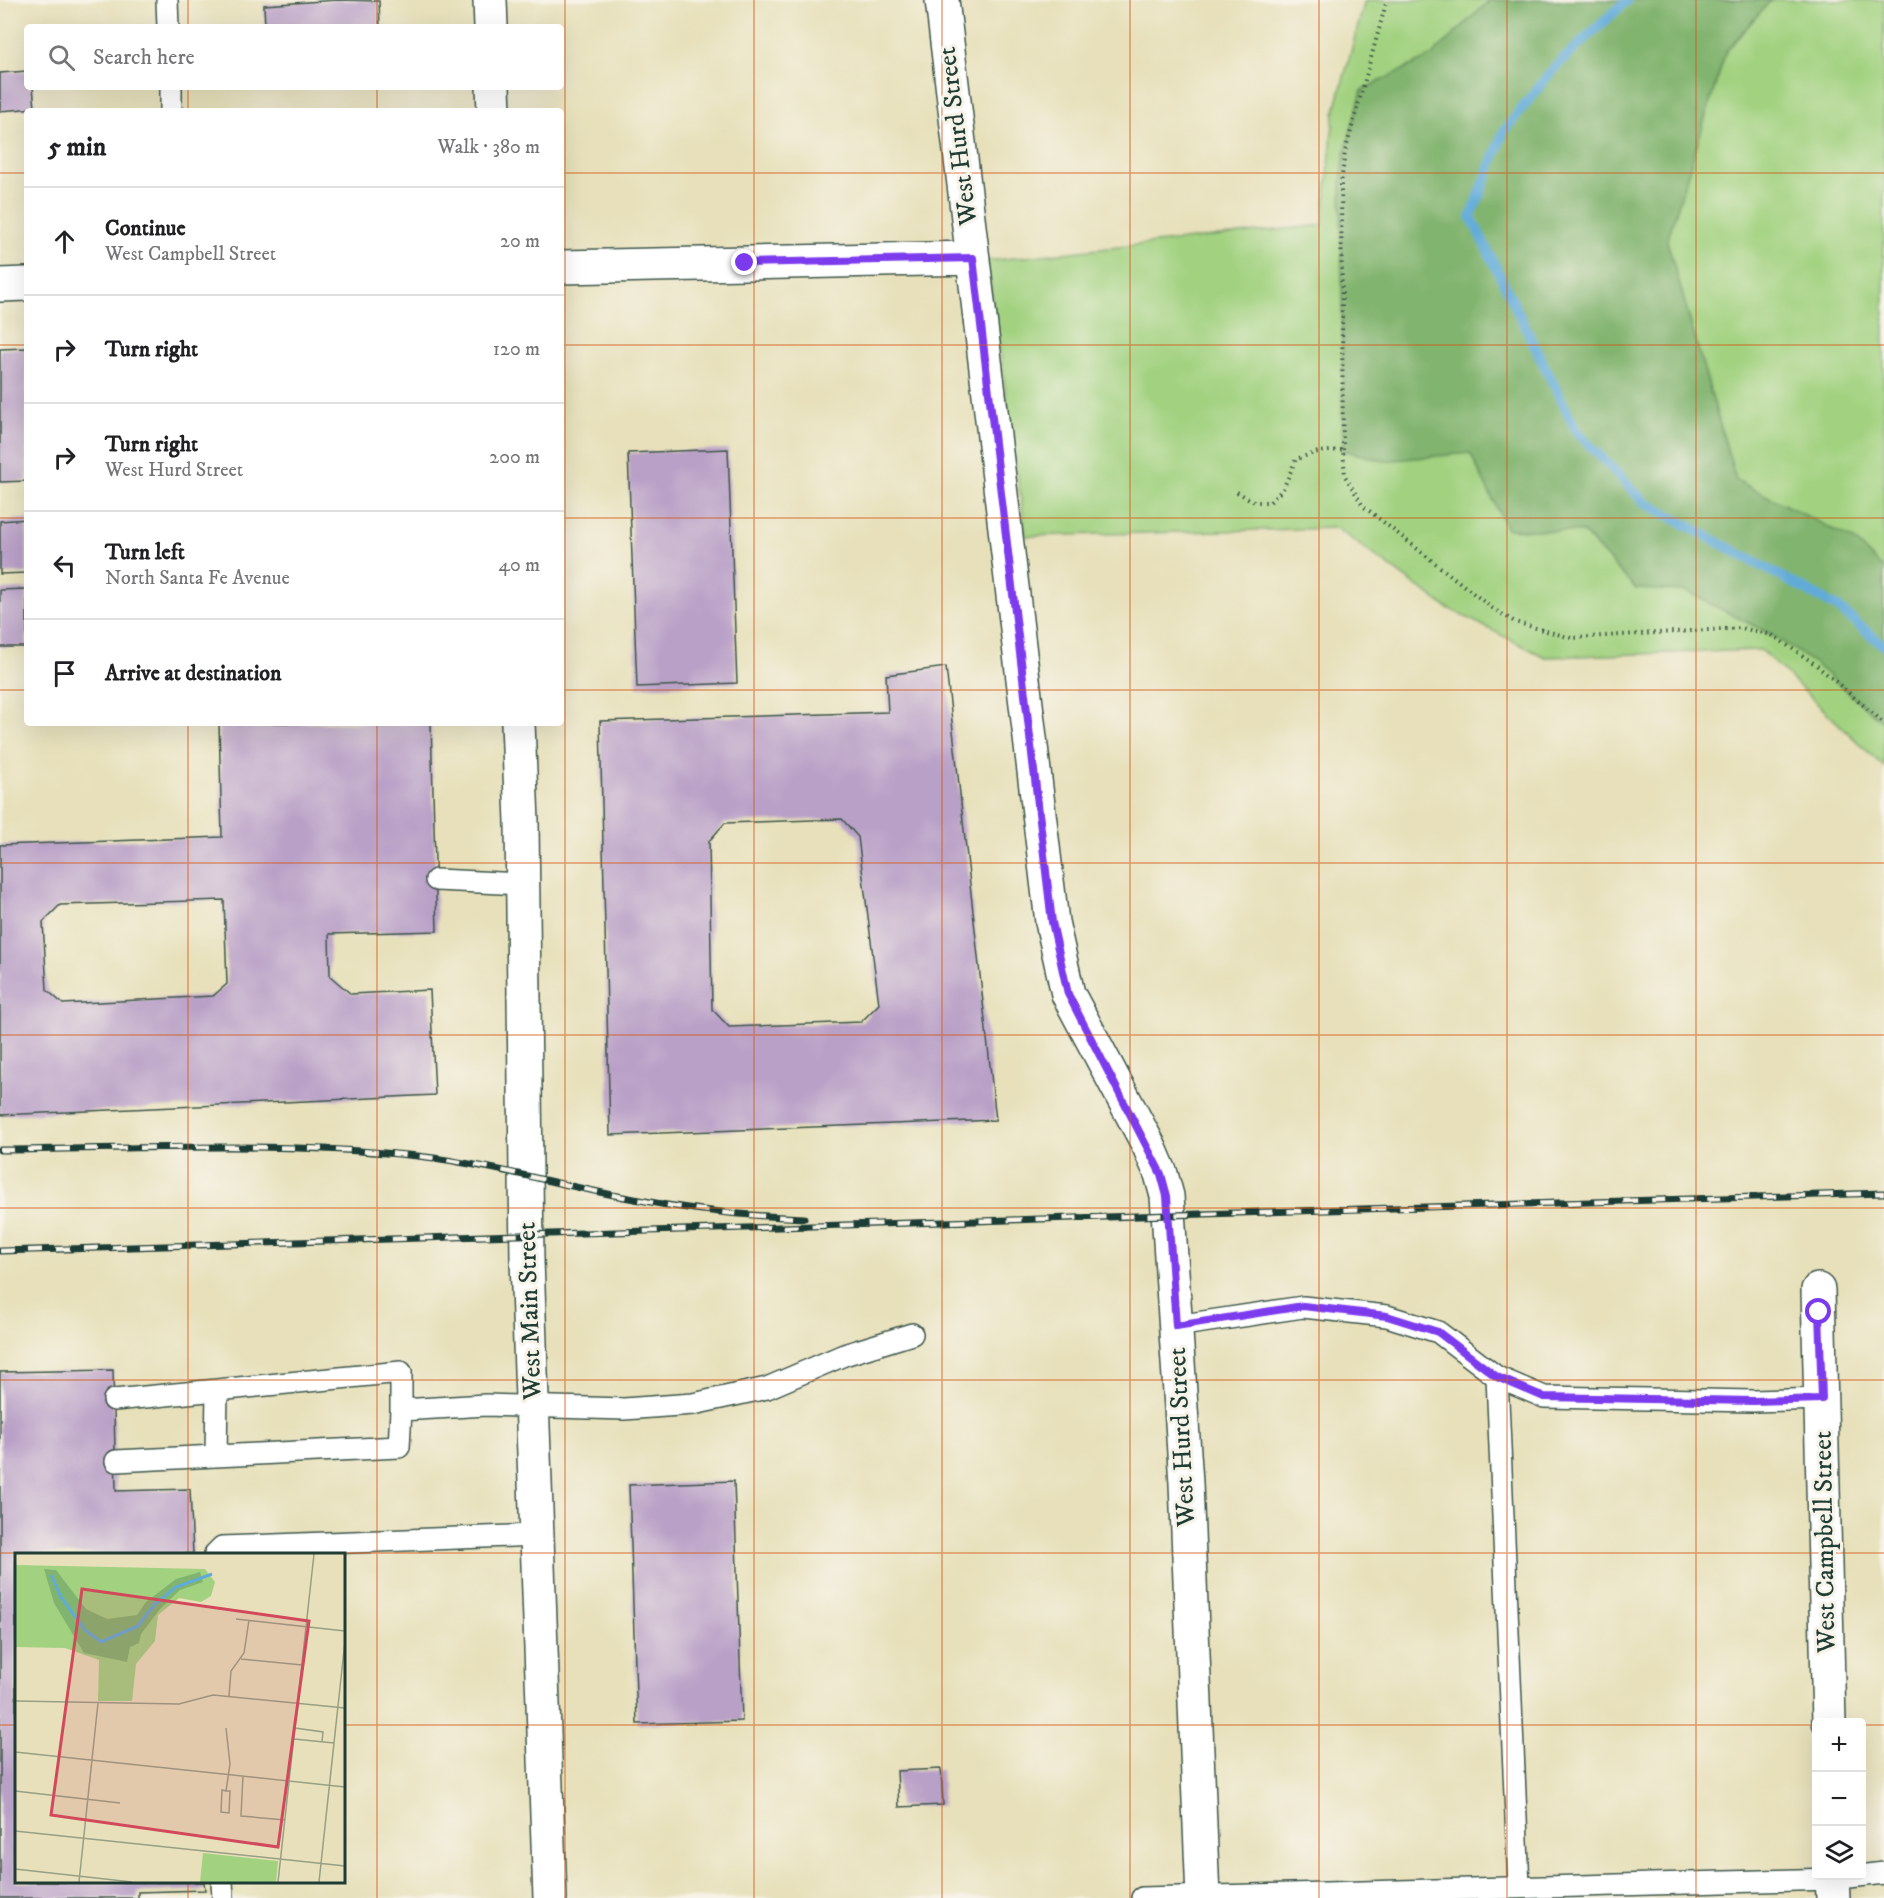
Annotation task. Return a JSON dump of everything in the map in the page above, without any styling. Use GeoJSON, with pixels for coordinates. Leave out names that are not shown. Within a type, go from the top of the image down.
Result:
{"type":"FeatureCollection","features":[{"type":"Feature","properties":{"kind":"street"},"geometry":{"type":"LineString","coordinates":[[490,0],[491,24]]}},
{"type":"Feature","properties":{"kind":"street","name":"West Hurd Street"},"geometry":{"type":"LineString","coordinates":[[942,0],[1052,922],[1068,994],[1161,1174],[1167,1196],[1186,1483],[1203,1896]]}},
{"type":"Feature","properties":{"kind":"street"},"geometry":{"type":"LineString","coordinates":[[493,90],[494,108]]}},
{"type":"Feature","properties":{"kind":"street"},"geometry":{"type":"LineString","coordinates":[[564,267],[973,258]]}},
{"type":"Feature","properties":{"kind":"street"},"geometry":{"type":"LineString","coordinates":[[0,285],[24,284]]}},
{"type":"Feature","properties":{"kind":"street","name":"West Main Street"},"geometry":{"type":"LineString","coordinates":[[518,726],[523,884],[527,1260],[550,1898]]}},
{"type":"Feature","properties":{"kind":"street","name":"West Campbell Street"},"geometry":{"type":"LineString","coordinates":[[1818,1290],[1829,1718]]}},
{"type":"Feature","properties":{"kind":"lane"},"geometry":{"type":"LineString","coordinates":[[167,0],[168,24]]}},
{"type":"Feature","properties":{"kind":"lane"},"geometry":{"type":"LineString","coordinates":[[171,90],[171,108]]}},
{"type":"Feature","properties":{"kind":"lane"},"geometry":{"type":"LineString","coordinates":[[436,880],[523,884]]}},
{"type":"Feature","properties":{"kind":"lane"},"geometry":{"type":"LineString","coordinates":[[1176,1326],[1303,1306],[1387,1316],[1438,1332],[1497,1377],[1544,1397],[1753,1401],[1822,1399]]}},
{"type":"Feature","properties":{"kind":"lane"},"geometry":{"type":"LineString","coordinates":[[401,1410],[486,1405],[624,1409],[693,1404],[767,1388],[844,1354],[912,1334]]}},
{"type":"Feature","properties":{"kind":"lane"},"geometry":{"type":"LineString","coordinates":[[114,1400],[401,1372],[399,1447],[116,1461]]}},
{"type":"Feature","properties":{"kind":"lane"},"geometry":{"type":"LineString","coordinates":[[1497,1377],[1519,1887]]}},
{"type":"Feature","properties":{"kind":"lane"},"geometry":{"type":"LineString","coordinates":[[216,1456],[217,1390]]}},
{"type":"Feature","properties":{"kind":"lane"},"geometry":{"type":"LineString","coordinates":[[215,1553],[222,1547],[537,1535]]}},
{"type":"Feature","properties":{"kind":"lane"},"geometry":{"type":"LineString","coordinates":[[1142,1898],[1519,1887],[1832,1884],[1884,1873]]}},
{"type":"Feature","properties":{"kind":"lane"},"geometry":{"type":"LineString","coordinates":[[222,1883],[223,1898]]}},
{"type":"Feature","properties":{"kind":"path"},"geometry":{"type":"LineString","coordinates":[[1387,0],[1345,152],[1341,184],[1342,450],[1345,476],[1363,506],[1492,608],[1515,622],[1571,638],[1742,628],[1772,635],[1815,664],[1884,723]]}},
{"type":"Feature","properties":{"kind":"path"},"geometry":{"type":"LineString","coordinates":[[1237,492],[1254,502],[1270,502],[1283,489],[1296,459],[1318,452],[1342,450]]}},
{"type":"Feature","properties":{"kind":"green space"},"geometry":{"type":"Polygon","coordinates":[[[1365,0],[1884,0],[1884,767],[1761,650],[1545,657],[1446,607],[1336,528],[1026,536],[987,261],[1323,225],[1334,114],[1365,0]]]}},
{"type":"Feature","properties":{"kind":"green space"},"geometry":{"type":"Polygon","coordinates":[[[1490,0],[1771,0],[1726,51],[1667,241],[1736,480],[1854,540],[1884,569],[1884,723],[1815,664],[1772,635],[1685,591],[1636,589],[1583,532],[1507,529],[1470,453],[1383,461],[1343,450],[1341,184],[1345,152],[1362,90],[1431,56],[1490,0]]]}},
{"type":"Feature","properties":{"kind":"building"},"geometry":{"type":"Polygon","coordinates":[[[338,0],[379,1],[380,24],[265,24],[264,5],[338,0]]]}},
{"type":"Feature","properties":{"kind":"building"},"geometry":{"type":"Polygon","coordinates":[[[24,71],[24,90],[33,90],[35,108],[0,111],[0,73],[24,71]]]}},
{"type":"Feature","properties":{"kind":"building"},"geometry":{"type":"Polygon","coordinates":[[[24,348],[24,481],[0,482],[0,349],[24,348]]]}},
{"type":"Feature","properties":{"kind":"building"},"geometry":{"type":"Polygon","coordinates":[[[728,449],[737,683],[637,687],[628,453],[728,449]]]}},
{"type":"Feature","properties":{"kind":"building"},"geometry":{"type":"Polygon","coordinates":[[[24,519],[24,573],[0,574],[0,521],[24,519]]]}},
{"type":"Feature","properties":{"kind":"building"},"geometry":{"type":"Polygon","coordinates":[[[24,589],[24,647],[0,647],[0,590],[24,589]]]}},
{"type":"Feature","properties":{"kind":"building"},"geometry":{"type":"Polygon","coordinates":[[[946,667],[996,1120],[610,1135],[600,721],[888,712],[886,675],[946,667]],[[842,819],[725,823],[709,841],[712,1009],[729,1027],[861,1022],[879,1004],[858,837],[842,819]]]}},
{"type":"Feature","properties":{"kind":"building"},"geometry":{"type":"Polygon","coordinates":[[[219,726],[431,726],[437,931],[329,934],[330,976],[351,994],[430,990],[435,1095],[0,1115],[0,845],[222,837],[219,726]],[[224,900],[60,905],[43,922],[47,990],[63,1004],[213,996],[227,984],[224,900]]]}},
{"type":"Feature","properties":{"kind":"building"},"geometry":{"type":"Polygon","coordinates":[[[113,1370],[116,1491],[190,1489],[193,1553],[15,1553],[15,1883],[204,1883],[205,1890],[138,1892],[138,1898],[0,1898],[0,1372],[113,1370]]]}},
{"type":"Feature","properties":{"kind":"building"},"geometry":{"type":"Polygon","coordinates":[[[734,1481],[742,1721],[637,1724],[629,1485],[734,1481]]]}},
{"type":"Feature","properties":{"kind":"building"},"geometry":{"type":"Polygon","coordinates":[[[941,1769],[943,1805],[899,1807],[897,1771],[941,1769]]]}},
{"type":"Feature","properties":{"kind":"waterway"},"geometry":{"type":"LineString","coordinates":[[1627,0],[1554,68],[1504,131],[1471,217],[1577,432],[1644,502],[1837,607],[1884,646]]}},
{"type":"Feature","properties":{"kind":"railway"},"geometry":{"type":"LineString","coordinates":[[0,1150],[271,1147],[380,1152],[434,1158],[507,1171],[673,1206],[738,1214],[804,1218]]}},
{"type":"Feature","properties":{"kind":"railway"},"geometry":{"type":"LineString","coordinates":[[0,1251],[1884,1193]]}},
{"type":"Feature","properties":{"kind":"route"},"geometry":{"type":"LineString","coordinates":[[745,263],[973,258],[1052,922],[1068,994],[1149,1146],[1161,1174],[1167,1196],[1176,1326],[1303,1306],[1387,1316],[1438,1332],[1497,1377],[1544,1397],[1753,1401],[1822,1399],[1819,1312]]}}]}
